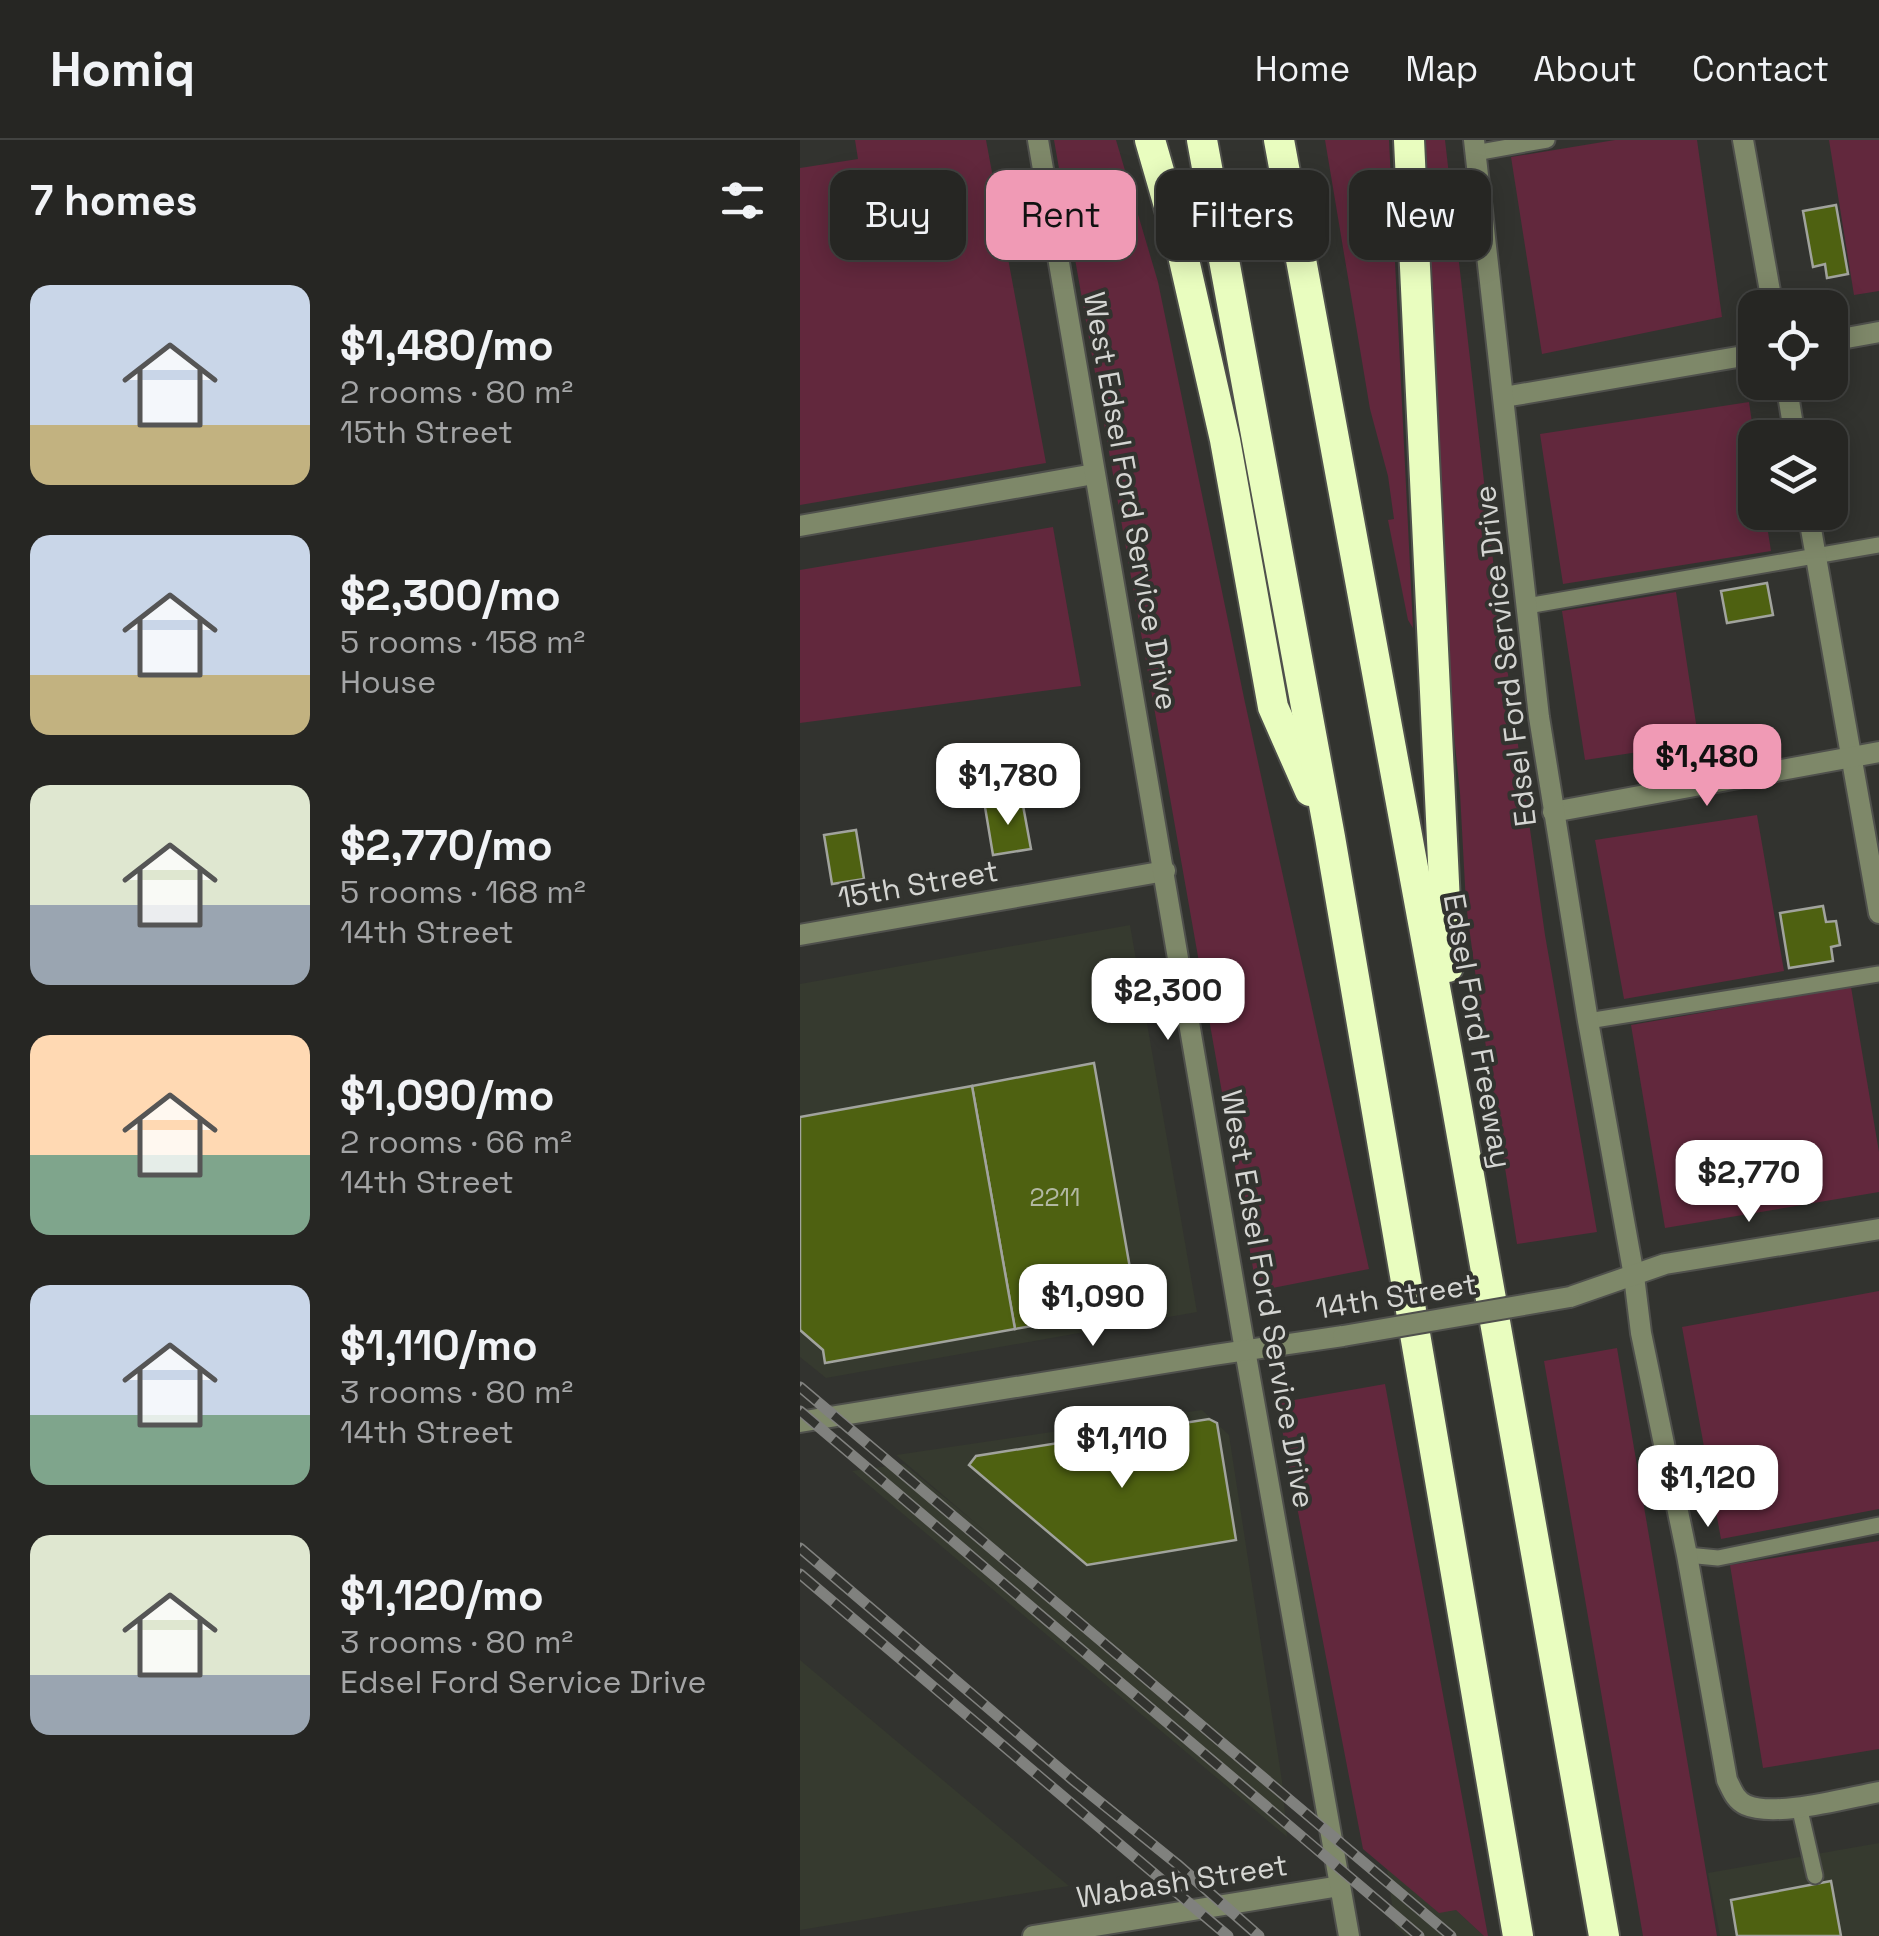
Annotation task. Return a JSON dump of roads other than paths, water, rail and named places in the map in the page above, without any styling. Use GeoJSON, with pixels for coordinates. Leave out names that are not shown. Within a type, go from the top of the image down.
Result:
{"type":"FeatureCollection","features":[{"type":"Feature","properties":{"kind":"highway"},"geometry":{"type":"LineString","coordinates":[[1150,140],[1182,251],[1224,440],[1273,707],[1330,837]]}},
{"type":"Feature","properties":{"kind":"highway"},"geometry":{"type":"LineString","coordinates":[[1202,140],[1330,837],[1518,1936]]}},
{"type":"Feature","properties":{"kind":"highway","name":"Edsel Ford Freeway"},"geometry":{"type":"LineString","coordinates":[[1279,140],[1604,1936]]}},
{"type":"Feature","properties":{"kind":"highway"},"geometry":{"type":"LineString","coordinates":[[1409,140],[1453,1085]]}},
{"type":"Feature","properties":{"kind":"street","name":"West Edsel Ford Service Drive"},"geometry":{"type":"LineString","coordinates":[[1038,140],[1350,1936]]}},
{"type":"Feature","properties":{"kind":"street"},"geometry":{"type":"LineString","coordinates":[[1743,140],[1770,290]]}},
{"type":"Feature","properties":{"kind":"street","name":"Edsel Ford Service Drive"},"geometry":{"type":"LineString","coordinates":[[1475,146],[1538,718],[1642,1334],[1727,1780],[1734,1796],[1745,1804],[1774,1811],[1799,1806]]}},
{"type":"Feature","properties":{"kind":"street"},"geometry":{"type":"LineString","coordinates":[[1848,338],[1879,332]]}},
{"type":"Feature","properties":{"kind":"street"},"geometry":{"type":"LineString","coordinates":[[1504,398],[1738,357]]}},
{"type":"Feature","properties":{"kind":"street"},"geometry":{"type":"LineString","coordinates":[[800,526],[1094,474]]}},
{"type":"Feature","properties":{"kind":"street"},"geometry":{"type":"LineString","coordinates":[[1811,530],[1879,913]]}},
{"type":"Feature","properties":{"kind":"street"},"geometry":{"type":"LineString","coordinates":[[1553,812],[1879,752]]}},
{"type":"Feature","properties":{"kind":"street","name":"15th Street"},"geometry":{"type":"LineString","coordinates":[[800,935],[1165,872]]}},
{"type":"Feature","properties":{"kind":"street","name":"14th Street"},"geometry":{"type":"LineString","coordinates":[[800,1422],[1570,1297],[1666,1264],[1879,1229]]}},
{"type":"Feature","properties":{"kind":"street"},"geometry":{"type":"LineString","coordinates":[[1799,1806],[1879,1792]]}},
{"type":"Feature","properties":{"kind":"street","name":"Wabash Street"},"geometry":{"type":"LineString","coordinates":[[1034,1936],[1340,1886]]}},
{"type":"Feature","properties":{"kind":"lane"},"geometry":{"type":"LineString","coordinates":[[1475,146],[1547,140]]}},
{"type":"Feature","properties":{"kind":"lane"},"geometry":{"type":"LineString","coordinates":[[1527,606],[1879,545]]}},
{"type":"Feature","properties":{"kind":"lane"},"geometry":{"type":"LineString","coordinates":[[1588,1021],[1879,974]]}},
{"type":"Feature","properties":{"kind":"lane"},"geometry":{"type":"LineString","coordinates":[[1687,1555],[1718,1558],[1879,1525]]}},
{"type":"Feature","properties":{"kind":"lane"},"geometry":{"type":"LineString","coordinates":[[1799,1806],[1814,1876]]}},
{"type":"Feature","properties":{"kind":"railway"},"geometry":{"type":"LineString","coordinates":[[800,1387],[1451,1936]]}},
{"type":"Feature","properties":{"kind":"railway"},"geometry":{"type":"LineString","coordinates":[[800,1411],[1419,1936]]}},
{"type":"Feature","properties":{"kind":"railway"},"geometry":{"type":"LineString","coordinates":[[800,1548],[1259,1936]]}},
{"type":"Feature","properties":{"kind":"railway"},"geometry":{"type":"LineString","coordinates":[[800,1574],[1228,1936]]}}]}
